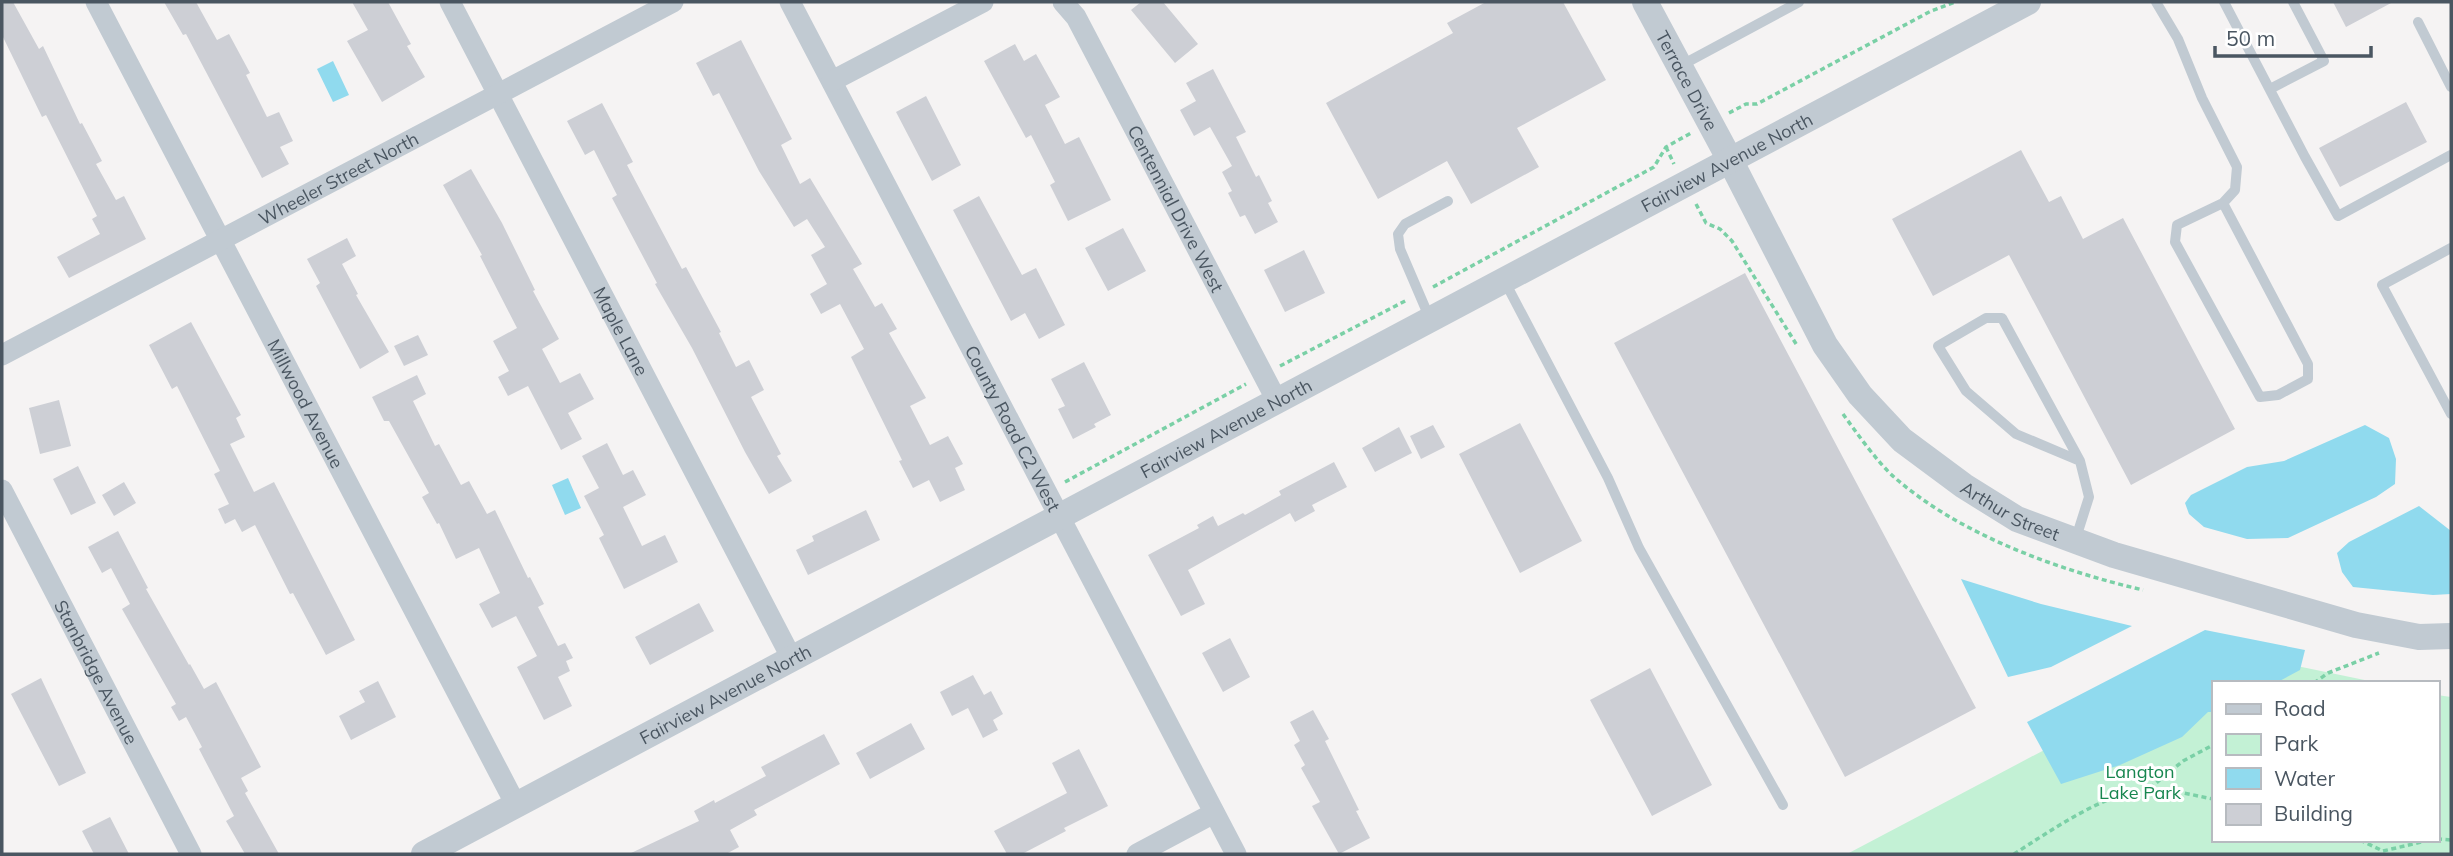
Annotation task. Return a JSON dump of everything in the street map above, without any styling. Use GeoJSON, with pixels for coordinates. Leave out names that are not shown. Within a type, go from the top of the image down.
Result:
{"type":"FeatureCollection","features":[{"type":"Feature","properties":{"kind":"street","name":"Millwood Avenue"},"geometry":{"type":"LineString","coordinates":[[96,2],[516,805]]}},
{"type":"Feature","properties":{"kind":"street","name":"Maple Lane"},"geometry":{"type":"LineString","coordinates":[[450,2],[792,659]]}},
{"type":"Feature","properties":{"kind":"street","name":"Wheeler Street North"},"geometry":{"type":"LineString","coordinates":[[2,355],[673,2]]}},
{"type":"Feature","properties":{"kind":"street","name":"County Road C2 West"},"geometry":{"type":"LineString","coordinates":[[790,2],[1236,854]]}},
{"type":"Feature","properties":{"kind":"street"},"geometry":{"type":"LineString","coordinates":[[832,81],[984,2]]}},
{"type":"Feature","properties":{"kind":"street","name":"Terrace Drive"},"geometry":{"type":"LineString","coordinates":[[1645,2],[1730,160]]}},
{"type":"Feature","properties":{"kind":"street","name":"Fairview Avenue North"},"geometry":{"type":"LineString","coordinates":[[424,854],[2028,2]]}},
{"type":"Feature","properties":{"kind":"street","name":"Centennial Drive West"},"geometry":{"type":"LineString","coordinates":[[1070,9],[1277,401]]}},
{"type":"Feature","properties":{"kind":"street","name":"Arthur Street"},"geometry":{"type":"LineString","coordinates":[[1730,160],[1825,345],[1860,395],[1902,440],[1964,486],[2017,519],[2113,555],[2356,625],[2419,637],[2451,636]]}},
{"type":"Feature","properties":{"kind":"street","name":"Stanbridge Avenue"},"geometry":{"type":"LineString","coordinates":[[2,490],[191,854]]}},
{"type":"Feature","properties":{"kind":"street"},"geometry":{"type":"LineString","coordinates":[[1137,854],[1214,813]]}},
{"type":"Feature","properties":{"kind":"lane"},"geometry":{"type":"LineString","coordinates":[[1680,66],[1800,2]]}},
{"type":"Feature","properties":{"kind":"lane"},"geometry":{"type":"LineString","coordinates":[[2156,2],[2178,38],[2202,98],[2237,167],[2235,190],[2224,203],[2177,225],[2175,242],[2260,397],[2278,395],[2308,379],[2308,365],[2224,203]]}},
{"type":"Feature","properties":{"kind":"lane"},"geometry":{"type":"LineString","coordinates":[[2224,2],[2338,216],[2451,155]]}},
{"type":"Feature","properties":{"kind":"lane"},"geometry":{"type":"LineString","coordinates":[[2270,89],[2325,61],[2293,2]]}},
{"type":"Feature","properties":{"kind":"lane"},"geometry":{"type":"LineString","coordinates":[[2418,22],[2451,87]]}},
{"type":"Feature","properties":{"kind":"lane"},"geometry":{"type":"LineString","coordinates":[[1430,319],[1400,249],[1398,234],[1405,224],[1448,201]]}},
{"type":"Feature","properties":{"kind":"lane"},"geometry":{"type":"LineString","coordinates":[[2451,248],[2382,285],[2451,414]]}},
{"type":"Feature","properties":{"kind":"lane"},"geometry":{"type":"LineString","coordinates":[[1504,280],[1608,478],[1639,548],[1783,805]]}},
{"type":"Feature","properties":{"kind":"lane"},"geometry":{"type":"LineString","coordinates":[[2075,541],[2089,497],[2080,461],[2003,318],[1986,318],[1938,346],[1966,391],[2015,434],[2080,461]]}},
{"type":"Feature","properties":{"kind":"path"},"geometry":{"type":"LineString","coordinates":[[1746,104],[1757,104],[1931,11],[1955,2]]}},
{"type":"Feature","properties":{"kind":"path"},"geometry":{"type":"LineString","coordinates":[[1047,492],[1654,167],[1666,147]]}},
{"type":"Feature","properties":{"kind":"path"},"geometry":{"type":"LineString","coordinates":[[2317,681],[2328,673],[2382,651]]}},
{"type":"Feature","properties":{"kind":"path"},"geometry":{"type":"LineString","coordinates":[[2148,789],[2183,761],[2212,746]]}},
{"type":"Feature","properties":{"kind":"path"},"geometry":{"type":"LineString","coordinates":[[2014,854],[2049,832],[2122,794],[2148,789],[2212,799]]}},
{"type":"Feature","properties":{"kind":"path"},"geometry":{"type":"LineString","coordinates":[[2364,842],[2383,851],[2421,842]]}},
{"type":"Feature","properties":{"kind":"green space","name":"Langton Lake Park"},"geometry":{"type":"Polygon","coordinates":[[[2230,652],[2369,681],[2212,681],[2212,842],[2439,842],[2439,695],[2451,697],[2451,854],[1847,854],[2230,652]]]}},
{"type":"Feature","properties":{"kind":"water"},"geometry":{"type":"Polygon","coordinates":[[[333,61],[349,95],[333,102],[317,69],[333,61]]]}},
{"type":"Feature","properties":{"kind":"water"},"geometry":{"type":"Polygon","coordinates":[[[2365,425],[2389,438],[2396,459],[2395,484],[2376,497],[2288,538],[2247,539],[2204,527],[2189,514],[2185,503],[2191,495],[2247,467],[2284,461],[2365,425]]]}},
{"type":"Feature","properties":{"kind":"water"},"geometry":{"type":"Polygon","coordinates":[[[568,478],[581,508],[565,515],[552,485],[568,478]]]}},
{"type":"Feature","properties":{"kind":"water"},"geometry":{"type":"Polygon","coordinates":[[[2419,506],[2451,531],[2451,594],[2433,595],[2353,587],[2342,572],[2337,553],[2349,542],[2419,506]]]}},
{"type":"Feature","properties":{"kind":"water"},"geometry":{"type":"Polygon","coordinates":[[[1961,579],[2041,604],[2132,626],[2051,667],[2008,677],[1961,579]]]}},
{"type":"Feature","properties":{"kind":"water"},"geometry":{"type":"Polygon","coordinates":[[[2205,630],[2305,650],[2300,670],[2280,681],[2212,681],[2212,712],[2208,712],[2182,737],[2120,765],[2061,784],[2027,722],[2205,630]]]}},
{"type":"Feature","properties":{"kind":"building"},"geometry":{"type":"Polygon","coordinates":[[[2,2],[13,2],[39,49],[43,46],[80,124],[82,123],[102,161],[96,164],[116,200],[124,196],[146,239],[69,278],[57,257],[100,234],[92,219],[97,216],[46,115],[42,117],[2,35],[2,2]]]}},
{"type":"Feature","properties":{"kind":"building"},"geometry":{"type":"Polygon","coordinates":[[[164,2],[196,2],[217,40],[229,34],[250,73],[246,75],[267,117],[279,112],[293,141],[280,147],[289,164],[262,178],[186,34],[183,35],[164,2]]]}},
{"type":"Feature","properties":{"kind":"building"},"geometry":{"type":"Polygon","coordinates":[[[352,2],[388,2],[411,44],[407,46],[425,77],[382,102],[347,41],[368,30],[352,2]]]}},
{"type":"Feature","properties":{"kind":"building"},"geometry":{"type":"Polygon","coordinates":[[[1141,2],[1163,2],[1198,44],[1175,63],[1131,10],[1141,2]]]}},
{"type":"Feature","properties":{"kind":"building"},"geometry":{"type":"Polygon","coordinates":[[[1486,2],[1563,2],[1606,80],[1517,128],[1539,167],[1471,204],[1447,161],[1378,199],[1326,103],[1453,33],[1447,23],[1486,2]]]}},
{"type":"Feature","properties":{"kind":"building"},"geometry":{"type":"Polygon","coordinates":[[[2333,2],[2393,2],[2346,27],[2333,2]]]}},
{"type":"Feature","properties":{"kind":"building"},"geometry":{"type":"Polygon","coordinates":[[[741,40],[792,139],[781,145],[800,184],[810,178],[862,264],[853,269],[875,307],[882,303],[897,329],[889,333],[926,398],[910,406],[930,445],[948,436],[963,464],[955,468],[965,490],[940,502],[929,480],[913,488],[899,461],[902,460],[851,357],[864,349],[840,304],[821,314],[810,294],[827,284],[811,255],[825,247],[807,219],[794,227],[759,171],[719,93],[713,96],[696,63],[741,40]]]}},
{"type":"Feature","properties":{"kind":"building"},"geometry":{"type":"Polygon","coordinates":[[[1015,44],[1024,61],[1036,54],[1060,97],[1045,105],[1065,144],[1079,137],[1111,200],[1068,221],[1050,185],[1055,182],[1031,135],[1026,138],[984,61],[1015,44]]]}},
{"type":"Feature","properties":{"kind":"building"},"geometry":{"type":"Polygon","coordinates":[[[1213,69],[1246,132],[1236,137],[1256,177],[1259,175],[1272,201],[1268,203],[1278,222],[1255,234],[1245,215],[1240,217],[1228,193],[1232,191],[1222,172],[1232,166],[1210,127],[1194,136],[1180,110],[1196,101],[1186,83],[1213,69]]]}},
{"type":"Feature","properties":{"kind":"building"},"geometry":{"type":"Polygon","coordinates":[[[926,96],[961,165],[932,181],[896,112],[926,96]]]}},
{"type":"Feature","properties":{"kind":"building"},"geometry":{"type":"Polygon","coordinates":[[[2406,102],[2427,142],[2340,187],[2319,148],[2406,102]]]}},
{"type":"Feature","properties":{"kind":"building"},"geometry":{"type":"Polygon","coordinates":[[[602,103],[633,162],[627,165],[682,269],[686,267],[721,332],[719,333],[736,367],[749,360],[764,390],[751,397],[781,454],[777,456],[792,481],[769,494],[655,284],[657,283],[612,198],[617,195],[594,150],[585,155],[567,121],[602,103]]]}},
{"type":"Feature","properties":{"kind":"building"},"geometry":{"type":"Polygon","coordinates":[[[2021,150],[2049,202],[2061,196],[2083,239],[2123,218],[2235,429],[2131,485],[2009,255],[1933,296],[1892,219],[2021,150]]]}},
{"type":"Feature","properties":{"kind":"building"},"geometry":{"type":"Polygon","coordinates":[[[471,169],[502,223],[535,290],[533,291],[559,339],[542,349],[560,383],[580,373],[594,399],[568,413],[582,439],[561,450],[528,386],[508,396],[498,377],[509,371],[493,341],[517,328],[480,256],[482,255],[443,185],[471,169]]]}},
{"type":"Feature","properties":{"kind":"building"},"geometry":{"type":"Polygon","coordinates":[[[979,196],[1022,275],[1036,268],[1065,325],[1039,339],[1025,313],[1011,321],[953,210],[979,196]]]}},
{"type":"Feature","properties":{"kind":"building"},"geometry":{"type":"Polygon","coordinates":[[[1123,228],[1146,271],[1108,291],[1085,248],[1123,228]]]}},
{"type":"Feature","properties":{"kind":"building"},"geometry":{"type":"Polygon","coordinates":[[[347,238],[356,256],[342,264],[358,294],[356,295],[389,352],[360,369],[316,286],[320,283],[307,259],[347,238]]]}},
{"type":"Feature","properties":{"kind":"building"},"geometry":{"type":"Polygon","coordinates":[[[1304,250],[1325,293],[1285,312],[1264,270],[1304,250]]]}},
{"type":"Feature","properties":{"kind":"building"},"geometry":{"type":"Polygon","coordinates":[[[1745,273],[1976,708],[1845,777],[1614,343],[1745,273]]]}},
{"type":"Feature","properties":{"kind":"building"},"geometry":{"type":"Polygon","coordinates":[[[191,322],[241,415],[236,418],[245,437],[230,444],[254,492],[274,482],[355,640],[326,655],[293,593],[290,594],[255,525],[242,532],[235,519],[225,524],[218,509],[229,504],[214,474],[220,471],[177,386],[172,389],[149,345],[191,322]]]}},
{"type":"Feature","properties":{"kind":"building"},"geometry":{"type":"Polygon","coordinates":[[[418,335],[428,355],[404,366],[394,346],[418,335]]]}},
{"type":"Feature","properties":{"kind":"building"},"geometry":{"type":"Polygon","coordinates":[[[1084,362],[1111,415],[1094,424],[1096,427],[1073,439],[1058,409],[1065,406],[1051,379],[1084,362]]]}},
{"type":"Feature","properties":{"kind":"building"},"geometry":{"type":"Polygon","coordinates":[[[417,375],[426,394],[413,401],[435,446],[439,444],[461,485],[469,481],[487,514],[495,510],[528,578],[530,577],[544,604],[538,607],[558,646],[565,643],[573,658],[566,661],[570,671],[558,677],[572,706],[544,720],[517,667],[537,656],[516,616],[492,628],[479,604],[500,593],[479,548],[456,559],[439,523],[437,524],[422,497],[429,493],[389,421],[384,421],[372,397],[417,375]]]}},
{"type":"Feature","properties":{"kind":"building"},"geometry":{"type":"Polygon","coordinates":[[[59,400],[71,446],[40,454],[29,408],[59,400]]]}},
{"type":"Feature","properties":{"kind":"building"},"geometry":{"type":"Polygon","coordinates":[[[1520,423],[1582,541],[1520,573],[1459,454],[1520,423]]]}},
{"type":"Feature","properties":{"kind":"building"},"geometry":{"type":"Polygon","coordinates":[[[1433,425],[1445,447],[1421,459],[1410,436],[1433,425]]]}},
{"type":"Feature","properties":{"kind":"building"},"geometry":{"type":"Polygon","coordinates":[[[1399,427],[1412,453],[1375,472],[1362,448],[1399,427]]]}},
{"type":"Feature","properties":{"kind":"building"},"geometry":{"type":"Polygon","coordinates":[[[607,443],[623,475],[633,470],[646,495],[623,507],[642,546],[665,535],[678,562],[624,589],[599,538],[604,535],[584,496],[599,488],[582,456],[607,443]]]}},
{"type":"Feature","properties":{"kind":"building"},"geometry":{"type":"Polygon","coordinates":[[[1334,462],[1347,487],[1312,505],[1315,511],[1295,522],[1290,513],[1188,570],[1205,604],[1181,616],[1148,555],[1199,528],[1197,525],[1213,516],[1218,526],[1243,513],[1245,515],[1281,495],[1279,491],[1334,462]]]}},
{"type":"Feature","properties":{"kind":"building"},"geometry":{"type":"Polygon","coordinates":[[[78,466],[96,503],[71,515],[53,479],[78,466]]]}},
{"type":"Feature","properties":{"kind":"building"},"geometry":{"type":"Polygon","coordinates":[[[124,482],[136,503],[114,516],[102,495],[124,482]]]}},
{"type":"Feature","properties":{"kind":"building"},"geometry":{"type":"Polygon","coordinates":[[[866,510],[880,540],[808,575],[796,550],[814,541],[812,536],[866,510]]]}},
{"type":"Feature","properties":{"kind":"building"},"geometry":{"type":"Polygon","coordinates":[[[118,531],[148,588],[146,589],[189,665],[204,689],[216,682],[261,767],[241,778],[248,791],[245,793],[279,854],[245,854],[226,821],[234,816],[199,749],[202,747],[186,717],[179,721],[171,707],[176,704],[122,609],[130,604],[111,568],[102,573],[88,547],[118,531]]]}},
{"type":"Feature","properties":{"kind":"building"},"geometry":{"type":"Polygon","coordinates":[[[699,603],[714,631],[650,665],[635,637],[699,603]]]}},
{"type":"Feature","properties":{"kind":"building"},"geometry":{"type":"Polygon","coordinates":[[[1230,638],[1250,677],[1223,692],[1202,653],[1230,638]]]}},
{"type":"Feature","properties":{"kind":"building"},"geometry":{"type":"Polygon","coordinates":[[[1650,668],[1712,785],[1652,816],[1590,700],[1650,668]]]}},
{"type":"Feature","properties":{"kind":"building"},"geometry":{"type":"Polygon","coordinates":[[[973,675],[984,695],[991,691],[1003,714],[993,720],[998,730],[983,738],[968,708],[952,716],[940,692],[973,675]]]}},
{"type":"Feature","properties":{"kind":"building"},"geometry":{"type":"Polygon","coordinates":[[[41,678],[86,773],[59,786],[11,694],[41,678]]]}},
{"type":"Feature","properties":{"kind":"building"},"geometry":{"type":"Polygon","coordinates":[[[378,681],[396,717],[351,740],[339,716],[365,702],[359,691],[378,681]]]}},
{"type":"Feature","properties":{"kind":"building"},"geometry":{"type":"Polygon","coordinates":[[[1313,710],[1329,739],[1325,741],[1370,838],[1339,854],[1312,806],[1320,802],[1301,768],[1305,765],[1294,745],[1300,741],[1290,722],[1313,710]]]}},
{"type":"Feature","properties":{"kind":"building"},"geometry":{"type":"Polygon","coordinates":[[[911,723],[925,749],[870,779],[856,753],[911,723]]]}},
{"type":"Feature","properties":{"kind":"building"},"geometry":{"type":"Polygon","coordinates":[[[824,734],[840,764],[754,810],[757,815],[730,830],[739,847],[726,854],[629,854],[699,821],[694,811],[766,776],[761,767],[824,734]]]}},
{"type":"Feature","properties":{"kind":"building"},"geometry":{"type":"Polygon","coordinates":[[[1079,749],[1108,806],[1064,828],[1066,831],[1022,854],[1007,854],[994,831],[1067,793],[1052,763],[1079,749]]]}},
{"type":"Feature","properties":{"kind":"building"},"geometry":{"type":"Polygon","coordinates":[[[110,817],[129,854],[94,854],[82,831],[110,817]]]}}]}
